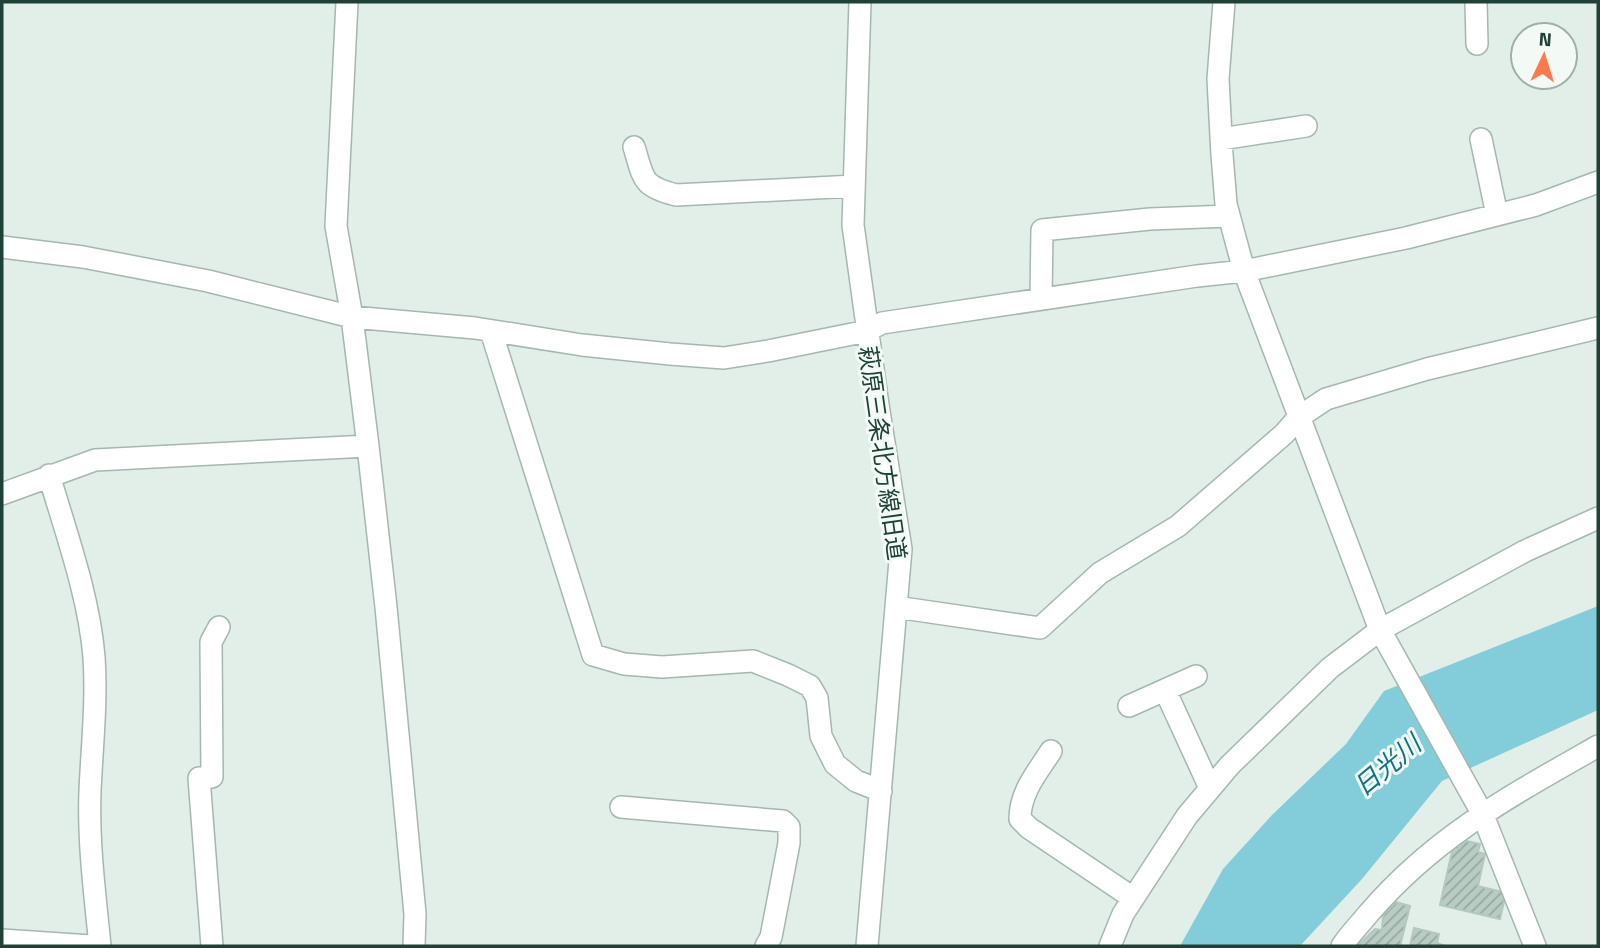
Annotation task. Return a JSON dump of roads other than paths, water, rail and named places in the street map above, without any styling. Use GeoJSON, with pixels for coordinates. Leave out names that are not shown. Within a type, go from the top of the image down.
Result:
{"type":"FeatureCollection","features":[{"type":"Feature","properties":{"kind":"street"},"geometry":{"type":"LineString","coordinates":[[347,2],[335,226],[352,317],[386,607],[414,901],[414,946]]}},
{"type":"Feature","properties":{"kind":"street","name":"萩原三条北方線旧道"},"geometry":{"type":"LineString","coordinates":[[860,2],[853,225],[901,550],[867,946]]}},
{"type":"Feature","properties":{"kind":"street"},"geometry":{"type":"LineString","coordinates":[[1224,2],[1218,79],[1221,139],[1226,204],[1244,271],[1380,630],[1479,808],[1535,946]]}},
{"type":"Feature","properties":{"kind":"street"},"geometry":{"type":"LineString","coordinates":[[1476,2],[1477,44]]}},
{"type":"Feature","properties":{"kind":"street"},"geometry":{"type":"LineString","coordinates":[[1221,139],[1306,126]]}},
{"type":"Feature","properties":{"kind":"street"},"geometry":{"type":"LineString","coordinates":[[1481,139],[1497,215]]}},
{"type":"Feature","properties":{"kind":"street"},"geometry":{"type":"LineString","coordinates":[[634,147],[645,181],[657,190],[676,195],[853,186]]}},
{"type":"Feature","properties":{"kind":"street"},"geometry":{"type":"LineString","coordinates":[[2,247],[83,257],[208,281],[352,317],[491,331],[582,345],[724,358],[867,331],[882,323],[1244,271],[1406,238],[1536,205],[1598,183]]}},
{"type":"Feature","properties":{"kind":"street"},"geometry":{"type":"LineString","coordinates":[[1041,299],[1042,230],[1150,219],[1229,216]]}},
{"type":"Feature","properties":{"kind":"street"},"geometry":{"type":"LineString","coordinates":[[896,607],[1040,628],[1100,573],[1178,526],[1284,434],[1299,417],[1326,399],[1427,369],[1598,328]]}},
{"type":"Feature","properties":{"kind":"street"},"geometry":{"type":"LineString","coordinates":[[491,331],[593,655],[624,664],[662,667],[753,661],[788,675],[810,686],[817,698],[821,736],[835,764],[856,780],[881,791]]}},
{"type":"Feature","properties":{"kind":"street"},"geometry":{"type":"LineString","coordinates":[[2,494],[94,460],[368,446]]}},
{"type":"Feature","properties":{"kind":"street"},"geometry":{"type":"LineString","coordinates":[[49,475],[80,579],[93,654],[95,709],[90,794],[94,890],[100,946]]}},
{"type":"Feature","properties":{"kind":"street"},"geometry":{"type":"LineString","coordinates":[[1110,946],[1123,914],[1187,816],[1230,765],[1330,668],[1380,630],[1525,551],[1598,518]]}},
{"type":"Feature","properties":{"kind":"street"},"geometry":{"type":"LineString","coordinates":[[212,946],[199,778],[212,777],[211,642],[219,627]]}},
{"type":"Feature","properties":{"kind":"street"},"geometry":{"type":"LineString","coordinates":[[1129,706],[1196,676]]}},
{"type":"Feature","properties":{"kind":"street"},"geometry":{"type":"LineString","coordinates":[[1165,690],[1210,788]]}},
{"type":"Feature","properties":{"kind":"street"},"geometry":{"type":"LineString","coordinates":[[1342,946],[1384,896],[1479,808],[1595,750]]}},
{"type":"Feature","properties":{"kind":"street"},"geometry":{"type":"LineString","coordinates":[[1051,751],[1024,793],[1020,804],[1020,819],[1029,828],[1133,898]]}},
{"type":"Feature","properties":{"kind":"street"},"geometry":{"type":"LineString","coordinates":[[621,807],[783,821],[789,827],[789,843],[771,937],[766,946]]}},
{"type":"Feature","properties":{"kind":"street"},"geometry":{"type":"LineString","coordinates":[[2,940],[92,946]]}},
{"type":"Feature","properties":{"kind":"water","name":"日光川"},"geometry":{"type":"Polygon","coordinates":[[[1598,606],[1598,710],[1442,781],[1362,879],[1300,946],[1180,946],[1223,869],[1272,815],[1346,744],[1384,691],[1598,606]]]}}]}
